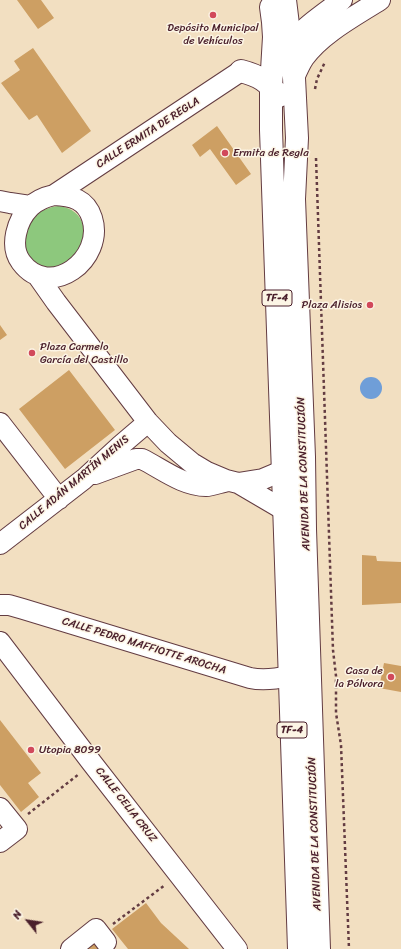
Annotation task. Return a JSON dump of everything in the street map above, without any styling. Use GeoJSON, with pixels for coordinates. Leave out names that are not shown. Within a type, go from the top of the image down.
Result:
{"type":"FeatureCollection","features":[{"type":"Feature","properties":{"kind":"main road","name":"AVENIDA DE LA CONSTITUCIÓN"},"geometry":{"type":"LineString","coordinates":[[270,0],[274,36],[271,86],[271,130],[282,471],[286,529],[299,949]]}},
{"type":"Feature","properties":{"kind":"main road","name":"AVENIDA DE LA CONSTITUCIÓN"},"geometry":{"type":"LineString","coordinates":[[285,0],[294,78],[297,138],[294,199],[304,457],[319,949]]}},
{"type":"Feature","properties":{"kind":"main road"},"geometry":{"type":"LineString","coordinates":[[241,71],[259,55],[273,22]]}},
{"type":"Feature","properties":{"kind":"main road"},"geometry":{"type":"LineString","coordinates":[[241,71],[254,74],[271,86],[281,97],[283,105],[285,158],[294,199]]}},
{"type":"Feature","properties":{"kind":"street"},"geometry":{"type":"LineString","coordinates":[[273,61],[299,32],[342,0]]}},
{"type":"Feature","properties":{"kind":"street"},"geometry":{"type":"LineString","coordinates":[[294,78],[300,64],[313,47],[328,34],[380,0]]}},
{"type":"Feature","properties":{"kind":"street","name":"CALLE ERMITA DE REGLA"},"geometry":{"type":"LineString","coordinates":[[54,195],[241,71]]}},
{"type":"Feature","properties":{"kind":"street"},"geometry":{"type":"LineString","coordinates":[[54,195],[77,199],[88,208],[94,225],[94,234],[92,244],[84,261],[65,275],[48,278],[37,275],[24,267],[8,251],[15,240],[21,220],[30,206],[41,199],[54,195]]}},
{"type":"Feature","properties":{"kind":"street"},"geometry":{"type":"LineString","coordinates":[[0,201],[30,206]]}},
{"type":"Feature","properties":{"kind":"street"},"geometry":{"type":"LineString","coordinates":[[37,275],[148,422],[168,443],[192,463],[207,472],[234,482],[284,510]]}},
{"type":"Feature","properties":{"kind":"street","name":"CALLE ADÁN MARTÍN MENIS"},"geometry":{"type":"LineString","coordinates":[[0,544],[59,499],[148,422]]}},
{"type":"Feature","properties":{"kind":"street"},"geometry":{"type":"LineString","coordinates":[[0,423],[59,499]]}},
{"type":"Feature","properties":{"kind":"street"},"geometry":{"type":"LineString","coordinates":[[84,478],[136,459],[142,459],[180,480],[192,484],[207,486],[263,479],[282,471],[304,457]]}},
{"type":"Feature","properties":{"kind":"street","name":"CALLE PEDRO MAFFIOTTE AROCHA"},"geometry":{"type":"LineString","coordinates":[[0,605],[9,605],[27,610],[250,678],[259,680],[273,680],[290,676]]}},
{"type":"Feature","properties":{"kind":"street","name":"CALLE CELIA CRUZ"},"geometry":{"type":"LineString","coordinates":[[0,642],[237,949]]}},
{"type":"Feature","properties":{"kind":"street"},"geometry":{"type":"LineString","coordinates":[[0,808],[15,827],[0,842]]}},
{"type":"Feature","properties":{"kind":"street"},"geometry":{"type":"LineString","coordinates":[[71,949],[96,930],[103,938]]}},
{"type":"Feature","properties":{"kind":"path"},"geometry":{"type":"LineString","coordinates":[[314,91],[317,79],[333,47],[333,43],[328,34]]}},
{"type":"Feature","properties":{"kind":"path"},"geometry":{"type":"LineString","coordinates":[[316,153],[333,650],[336,676],[336,713],[341,745],[349,949]]}},
{"type":"Feature","properties":{"kind":"path"},"geometry":{"type":"LineString","coordinates":[[15,827],[79,773]]}},
{"type":"Feature","properties":{"kind":"path"},"geometry":{"type":"LineString","coordinates":[[103,938],[165,884]]}},
{"type":"Feature","properties":{"kind":"green space"},"geometry":{"type":"Polygon","coordinates":[[[58,206],[68,208],[75,212],[80,218],[84,233],[79,249],[72,258],[53,270],[34,266],[24,249],[26,230],[39,212],[58,206]]]}},
{"type":"Feature","properties":{"kind":"water"},"geometry":{"type":"Polygon","coordinates":[[[371,377],[379,380],[382,388],[379,396],[371,399],[363,396],[360,388],[363,380],[371,377]]]}},
{"type":"Feature","properties":{"kind":"building"},"geometry":{"type":"Polygon","coordinates":[[[17,0],[41,0],[54,18],[38,29],[17,0]]]}},
{"type":"Feature","properties":{"kind":"building"},"geometry":{"type":"Polygon","coordinates":[[[33,48],[91,131],[62,153],[37,115],[29,120],[1,83],[20,70],[14,61],[33,48]]]}},
{"type":"Feature","properties":{"kind":"building","name":"Ermita de Regla"},"geometry":{"type":"Polygon","coordinates":[[[217,126],[251,174],[236,185],[210,149],[200,157],[192,145],[217,126]]]}},
{"type":"Feature","properties":{"kind":"building"},"geometry":{"type":"Polygon","coordinates":[[[0,325],[7,335],[0,340],[0,325]]]}},
{"type":"Feature","properties":{"kind":"building"},"geometry":{"type":"Polygon","coordinates":[[[69,370],[115,430],[65,469],[19,409],[69,370]]]}},
{"type":"Feature","properties":{"kind":"building"},"geometry":{"type":"Polygon","coordinates":[[[362,555],[376,556],[377,561],[401,562],[401,603],[362,605],[362,555]]]}},
{"type":"Feature","properties":{"kind":"building","name":"Casa de la Pólvora"},"geometry":{"type":"Polygon","coordinates":[[[384,663],[401,666],[401,692],[379,688],[384,663]]]}},
{"type":"Feature","properties":{"kind":"building"},"geometry":{"type":"Polygon","coordinates":[[[0,720],[41,773],[28,783],[39,797],[21,812],[0,785],[0,720]]]}},
{"type":"Feature","properties":{"kind":"building"},"geometry":{"type":"Polygon","coordinates":[[[146,903],[161,923],[189,949],[128,949],[112,929],[146,903]]]}},
{"type":"Feature","properties":{"kind":"building"},"geometry":{"type":"Polygon","coordinates":[[[98,937],[106,949],[83,949],[98,937]]]}},
{"type":"Feature","properties":{"kind":"place","name":"Depósito Municipal de Vehículos"},"geometry":{"type":"Point","coordinates":[213,15]}},
{"type":"Feature","properties":{"kind":"place","name":"Ermita de Regla"},"geometry":{"type":"Point","coordinates":[225,153]}},
{"type":"Feature","properties":{"kind":"place","name":"Plaza Alisios"},"geometry":{"type":"Point","coordinates":[370,305]}},
{"type":"Feature","properties":{"kind":"place","name":"Plaza Carmelo García del Castillo"},"geometry":{"type":"Point","coordinates":[32,353]}},
{"type":"Feature","properties":{"kind":"place","name":"Casa de la Pólvora"},"geometry":{"type":"Point","coordinates":[391,677]}},
{"type":"Feature","properties":{"kind":"place","name":"Utopia 8099"},"geometry":{"type":"Point","coordinates":[31,750]}}]}
